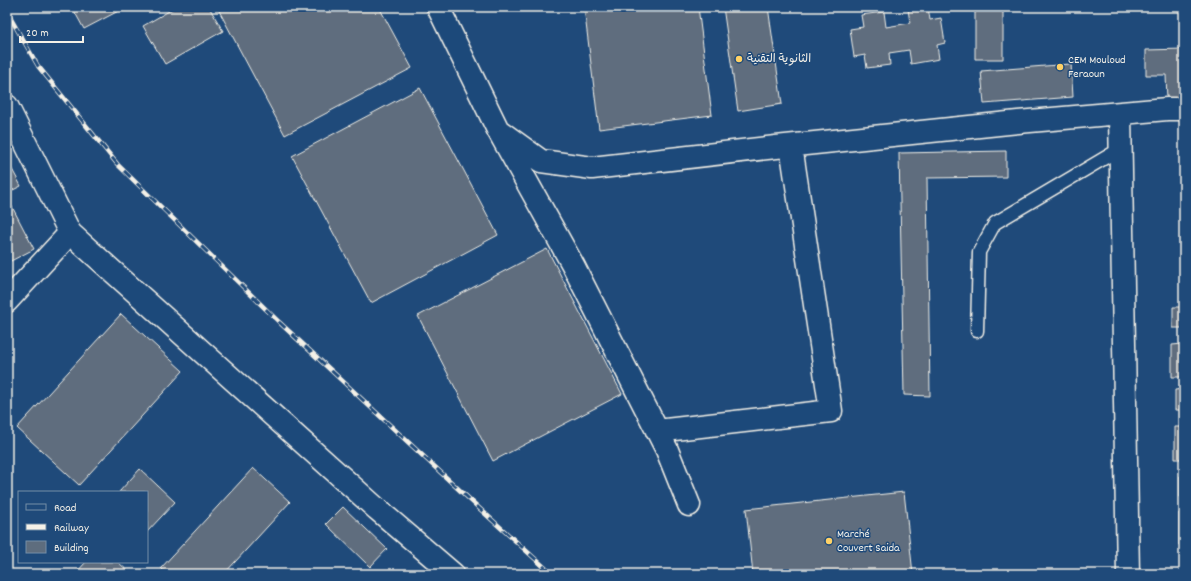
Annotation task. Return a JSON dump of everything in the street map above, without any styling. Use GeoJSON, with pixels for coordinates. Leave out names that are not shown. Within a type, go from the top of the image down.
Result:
{"type":"FeatureCollection","features":[{"type":"Feature","properties":{"kind":"street"},"geometry":{"type":"LineString","coordinates":[[438,7],[498,130],[573,265],[667,450],[689,505]]}},
{"type":"Feature","properties":{"kind":"street"},"geometry":{"type":"LineString","coordinates":[[7,106],[70,233],[377,509],[453,574]]}},
{"type":"Feature","properties":{"kind":"street"},"geometry":{"type":"LineString","coordinates":[[498,130],[541,161],[592,168],[1018,122],[1167,109],[1184,109]]}},
{"type":"Feature","properties":{"kind":"street"},"geometry":{"type":"LineString","coordinates":[[1120,114],[1128,574]]}},
{"type":"Feature","properties":{"kind":"street"},"geometry":{"type":"LineString","coordinates":[[657,431],[831,411],[791,146]]}},
{"type":"Feature","properties":{"kind":"street"},"geometry":{"type":"LineString","coordinates":[[7,301],[70,233]]}},
{"type":"Feature","properties":{"kind":"lane"},"geometry":{"type":"LineString","coordinates":[[978,331],[979,252],[995,223],[1120,149]]}},
{"type":"Feature","properties":{"kind":"building"},"geometry":{"type":"Polygon","coordinates":[[[72,7],[126,7],[84,29],[72,7]]]}},
{"type":"Feature","properties":{"kind":"building"},"geometry":{"type":"Polygon","coordinates":[[[176,7],[209,7],[223,31],[165,64],[143,26],[176,7]]]}},
{"type":"Feature","properties":{"kind":"building"},"geometry":{"type":"Polygon","coordinates":[[[217,7],[379,7],[412,68],[285,135],[217,7]]]}},
{"type":"Feature","properties":{"kind":"building"},"geometry":{"type":"Polygon","coordinates":[[[584,7],[698,7],[712,115],[599,129],[584,7]]]}},
{"type":"Feature","properties":{"kind":"building"},"geometry":{"type":"Polygon","coordinates":[[[723,7],[768,7],[782,104],[738,111],[723,7]]]}},
{"type":"Feature","properties":{"kind":"building"},"geometry":{"type":"Polygon","coordinates":[[[928,7],[930,20],[941,18],[945,43],[937,45],[939,59],[911,64],[909,50],[889,53],[890,65],[867,68],[865,55],[854,57],[850,29],[863,27],[861,15],[884,12],[886,27],[910,23],[908,9],[928,7]]]}},
{"type":"Feature","properties":{"kind":"building"},"geometry":{"type":"Polygon","coordinates":[[[975,7],[1003,7],[1003,59],[975,59],[975,7]]]}},
{"type":"Feature","properties":{"kind":"building"},"geometry":{"type":"Polygon","coordinates":[[[1184,49],[1184,99],[1167,100],[1166,75],[1146,75],[1146,50],[1184,49]]]}},
{"type":"Feature","properties":{"kind":"building"},"geometry":{"type":"Polygon","coordinates":[[[1071,64],[1073,97],[984,104],[981,71],[1071,64]]]}},
{"type":"Feature","properties":{"kind":"building"},"geometry":{"type":"Polygon","coordinates":[[[420,88],[498,235],[371,303],[292,156],[420,88]]]}},
{"type":"Feature","properties":{"kind":"building"},"geometry":{"type":"Polygon","coordinates":[[[1006,151],[1006,177],[927,178],[930,396],[904,395],[899,153],[1006,151]]]}},
{"type":"Feature","properties":{"kind":"building"},"geometry":{"type":"Polygon","coordinates":[[[7,160],[21,186],[7,193],[7,160]]]}},
{"type":"Feature","properties":{"kind":"building"},"geometry":{"type":"Polygon","coordinates":[[[7,197],[34,249],[7,263],[7,197]]]}},
{"type":"Feature","properties":{"kind":"building"},"geometry":{"type":"Polygon","coordinates":[[[547,249],[622,394],[493,461],[418,316],[547,249]]]}},
{"type":"Feature","properties":{"kind":"building"},"geometry":{"type":"Polygon","coordinates":[[[1173,307],[1184,307],[1184,377],[1172,377],[1172,345],[1183,344],[1183,328],[1173,328],[1173,307]]]}},
{"type":"Feature","properties":{"kind":"building"},"geometry":{"type":"Polygon","coordinates":[[[121,314],[183,371],[79,485],[17,428],[121,314]]]}},
{"type":"Feature","properties":{"kind":"building"},"geometry":{"type":"Polygon","coordinates":[[[1184,389],[1184,410],[1175,410],[1175,390],[1184,389]]]}},
{"type":"Feature","properties":{"kind":"building"},"geometry":{"type":"Polygon","coordinates":[[[1175,427],[1184,427],[1184,459],[1175,459],[1175,427]]]}},
{"type":"Feature","properties":{"kind":"building"},"geometry":{"type":"Polygon","coordinates":[[[253,468],[290,502],[224,574],[167,574],[161,568],[253,468]]]}},
{"type":"Feature","properties":{"kind":"building"},"geometry":{"type":"Polygon","coordinates":[[[140,469],[175,502],[148,531],[148,491],[120,491],[140,469]]]}},
{"type":"Feature","properties":{"kind":"building"},"geometry":{"type":"Polygon","coordinates":[[[1180,476],[1184,476],[1184,497],[1180,497],[1180,476]]]}},
{"type":"Feature","properties":{"kind":"building","name":"Marché Couvert Saida"},"geometry":{"type":"Polygon","coordinates":[[[904,492],[913,574],[753,574],[746,509],[904,492]]]}},
{"type":"Feature","properties":{"kind":"building"},"geometry":{"type":"Polygon","coordinates":[[[343,507],[387,549],[370,567],[326,524],[343,507]]]}},
{"type":"Feature","properties":{"kind":"building"},"geometry":{"type":"Polygon","coordinates":[[[1179,513],[1184,513],[1184,545],[1179,545],[1179,513]]]}},
{"type":"Feature","properties":{"kind":"building"},"geometry":{"type":"Polygon","coordinates":[[[85,563],[119,563],[131,574],[75,574],[85,563]]]}},
{"type":"Feature","properties":{"kind":"railway"},"geometry":{"type":"LineString","coordinates":[[7,12],[38,66],[118,165],[279,322],[552,574]]}},
{"type":"Feature","properties":{"kind":"place","name":"الثانوية التقنية"},"geometry":{"type":"Point","coordinates":[739,59]}},
{"type":"Feature","properties":{"kind":"place","name":"CEM Mouloud Feraoun"},"geometry":{"type":"Point","coordinates":[1060,67]}},
{"type":"Feature","properties":{"kind":"place","name":"Marché Couvert Saida"},"geometry":{"type":"Point","coordinates":[829,541]}}]}
